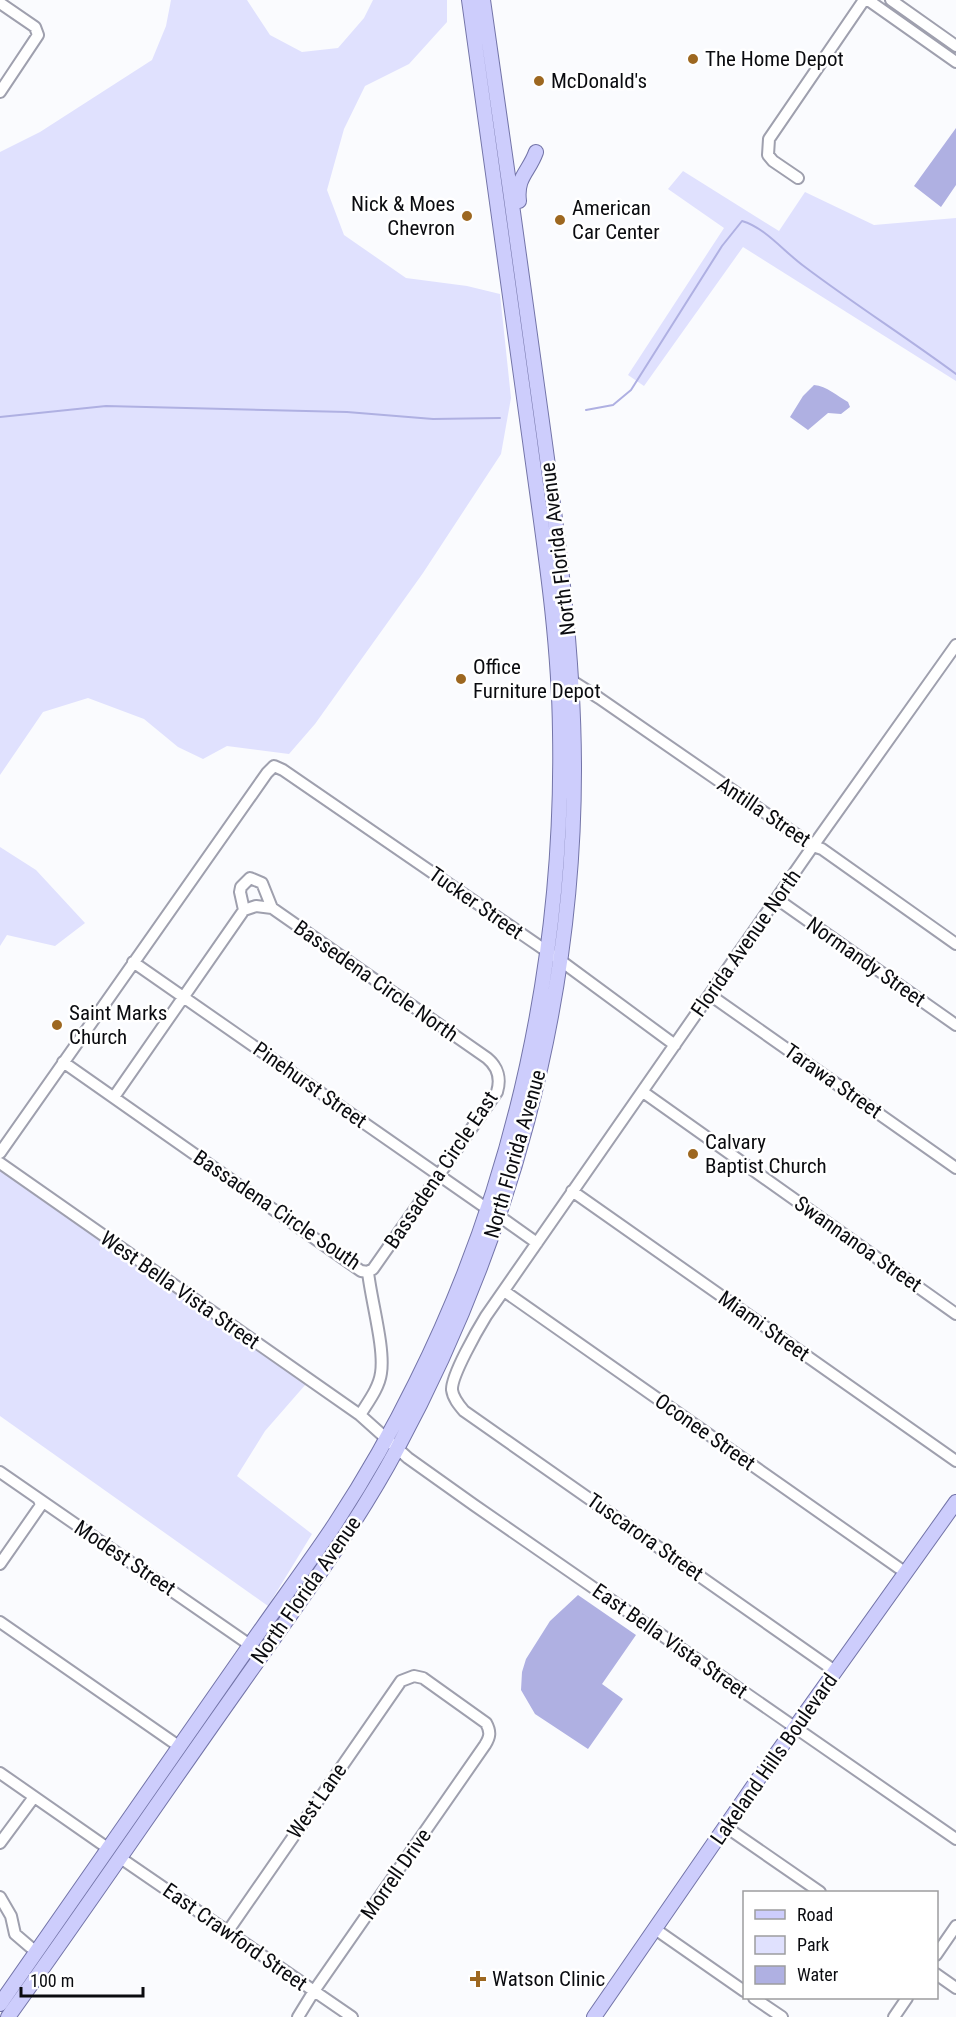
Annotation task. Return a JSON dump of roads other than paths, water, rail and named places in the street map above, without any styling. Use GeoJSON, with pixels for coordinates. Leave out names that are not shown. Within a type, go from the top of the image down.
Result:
{"type":"FeatureCollection","features":[{"type":"Feature","properties":{"kind":"main road","name":"North Florida Avenue"},"geometry":{"type":"LineString","coordinates":[[114,1853],[180,1747],[338,1520],[387,1437],[417,1380],[459,1285],[500,1169],[522,1086],[540,1000],[555,879],[560,774],[558,675],[534,468],[469,0]]}},
{"type":"Feature","properties":{"kind":"main road","name":"North Florida Avenue"},"geometry":{"type":"LineString","coordinates":[[0,2004],[36,1952],[212,1726],[352,1525],[398,1447],[458,1323],[499,1216],[535,1092],[561,961],[573,823],[572,681],[546,452],[483,0]]}},
{"type":"Feature","properties":{"kind":"main road"},"geometry":{"type":"LineString","coordinates":[[518,253],[524,230],[518,190],[521,177],[536,152]]}},
{"type":"Feature","properties":{"kind":"main road"},"geometry":{"type":"LineString","coordinates":[[515,333],[525,359],[538,444],[546,452]]}},
{"type":"Feature","properties":{"kind":"main road"},"geometry":{"type":"LineString","coordinates":[[534,468],[543,482],[555,564],[562,578]]}},
{"type":"Feature","properties":{"kind":"main road"},"geometry":{"type":"LineString","coordinates":[[552,613],[561,633],[567,732],[573,739]]}},
{"type":"Feature","properties":{"kind":"main road","name":"Lakeland Hills Boulevard"},"geometry":{"type":"LineString","coordinates":[[594,2017],[835,1671],[956,1502]]}},
{"type":"Feature","properties":{"kind":"main road"},"geometry":{"type":"LineString","coordinates":[[212,1726],[219,1704],[254,1652],[250,1645]]}},
{"type":"Feature","properties":{"kind":"main road"},"geometry":{"type":"LineString","coordinates":[[8,2017],[69,1930],[75,1908],[114,1853]]}},
{"type":"Feature","properties":{"kind":"street"},"geometry":{"type":"LineString","coordinates":[[798,178],[768,155],[769,139],[866,0],[956,62]]}},
{"type":"Feature","properties":{"kind":"street"},"geometry":{"type":"LineString","coordinates":[[891,0],[956,46]]}},
{"type":"Feature","properties":{"kind":"street"},"geometry":{"type":"LineString","coordinates":[[0,3],[35,27],[38,35],[0,92]]}},
{"type":"Feature","properties":{"kind":"street","name":"Florida Avenue North"},"geometry":{"type":"LineString","coordinates":[[537,1243],[956,645]]}},
{"type":"Feature","properties":{"kind":"street","name":"Antilla Street"},"geometry":{"type":"LineString","coordinates":[[572,681],[813,846],[822,849],[956,944]]}},
{"type":"Feature","properties":{"kind":"street","name":"Tucker Street"},"geometry":{"type":"LineString","coordinates":[[133,962],[274,766],[561,961],[675,1045]]}},
{"type":"Feature","properties":{"kind":"street"},"geometry":{"type":"LineString","coordinates":[[114,1097],[244,910],[241,887],[243,883],[250,878],[262,883],[272,908]]}},
{"type":"Feature","properties":{"kind":"street","name":"Normandy Street"},"geometry":{"type":"LineString","coordinates":[[777,899],[956,1025]]}},
{"type":"Feature","properties":{"kind":"street","name":"Bassedena Circle North"},"geometry":{"type":"LineString","coordinates":[[244,910],[256,906],[272,908],[493,1064]]}},
{"type":"Feature","properties":{"kind":"street"},"geometry":{"type":"LineString","coordinates":[[0,1153],[133,962]]}},
{"type":"Feature","properties":{"kind":"street","name":"Pinehurst Street"},"geometry":{"type":"LineString","coordinates":[[133,962],[486,1208]]}},
{"type":"Feature","properties":{"kind":"street","name":"Tarawa Street"},"geometry":{"type":"LineString","coordinates":[[710,995],[956,1168]]}},
{"type":"Feature","properties":{"kind":"street","name":"Bassadena Circle South"},"geometry":{"type":"LineString","coordinates":[[63,1062],[361,1271],[368,1272],[382,1360],[381,1376],[375,1392],[360,1415]]}},
{"type":"Feature","properties":{"kind":"street","name":"Bassadena Circle East"},"geometry":{"type":"LineString","coordinates":[[368,1272],[373,1269],[497,1092],[499,1078],[493,1064]]}},
{"type":"Feature","properties":{"kind":"street","name":"Swannanoa Street"},"geometry":{"type":"LineString","coordinates":[[643,1092],[956,1314]]}},
{"type":"Feature","properties":{"kind":"street","name":"West Bella Vista Street"},"geometry":{"type":"LineString","coordinates":[[0,1163],[360,1415],[387,1437]]}},
{"type":"Feature","properties":{"kind":"street","name":"Miami Street"},"geometry":{"type":"LineString","coordinates":[[572,1191],[956,1461]]}},
{"type":"Feature","properties":{"kind":"street"},"geometry":{"type":"LineString","coordinates":[[499,1216],[537,1243]]}},
{"type":"Feature","properties":{"kind":"street","name":"North Florida Avenue"},"geometry":{"type":"LineString","coordinates":[[504,1291],[537,1243]]}},
{"type":"Feature","properties":{"kind":"street","name":"Tuscarora Street"},"geometry":{"type":"LineString","coordinates":[[504,1291],[480,1325],[454,1379],[452,1390],[456,1401],[464,1411],[835,1671]]}},
{"type":"Feature","properties":{"kind":"street","name":"Oconee Street"},"geometry":{"type":"LineString","coordinates":[[504,1291],[906,1573]]}},
{"type":"Feature","properties":{"kind":"street","name":"East Bella Vista Street"},"geometry":{"type":"LineString","coordinates":[[387,1437],[408,1458],[474,1505],[956,1839]]}},
{"type":"Feature","properties":{"kind":"street","name":"Modest Street"},"geometry":{"type":"LineString","coordinates":[[0,1472],[250,1645]]}},
{"type":"Feature","properties":{"kind":"street"},"geometry":{"type":"LineString","coordinates":[[0,1564],[41,1505],[39,1500]]}},
{"type":"Feature","properties":{"kind":"street"},"geometry":{"type":"LineString","coordinates":[[0,1622],[180,1747]]}},
{"type":"Feature","properties":{"kind":"street","name":"West Lane"},"geometry":{"type":"LineString","coordinates":[[228,1931],[401,1681],[412,1676],[423,1678],[482,1719],[490,1731]]}},
{"type":"Feature","properties":{"kind":"street","name":"Morrell Drive"},"geometry":{"type":"LineString","coordinates":[[298,2017],[485,1745],[490,1737],[490,1731]]}},
{"type":"Feature","properties":{"kind":"street","name":"East Crawford Street"},"geometry":{"type":"LineString","coordinates":[[0,1773],[352,2017]]}},
{"type":"Feature","properties":{"kind":"street"},"geometry":{"type":"LineString","coordinates":[[0,1843],[34,1797]]}},
{"type":"Feature","properties":{"kind":"street"},"geometry":{"type":"LineString","coordinates":[[726,1827],[817,1891]]}},
{"type":"Feature","properties":{"kind":"street"},"geometry":{"type":"LineString","coordinates":[[0,1897],[11,1916],[15,1934],[36,1952]]}},
{"type":"Feature","properties":{"kind":"street"},"geometry":{"type":"LineString","coordinates":[[938,1952],[956,1926]]}},
{"type":"Feature","properties":{"kind":"street"},"geometry":{"type":"LineString","coordinates":[[655,1929],[743,1990]]}},
{"type":"Feature","properties":{"kind":"street"},"geometry":{"type":"LineString","coordinates":[[938,1975],[956,1988]]}},
{"type":"Feature","properties":{"kind":"street"},"geometry":{"type":"LineString","coordinates":[[755,1999],[782,2017]]}},
{"type":"Feature","properties":{"kind":"street"},"geometry":{"type":"LineString","coordinates":[[894,2017],[906,1999]]}},
{"type":"Feature","properties":{"kind":"water"},"geometry":{"type":"Polygon","coordinates":[[[956,128],[956,185],[941,207],[914,186],[956,128]]]}},
{"type":"Feature","properties":{"kind":"water"},"geometry":{"type":"Polygon","coordinates":[[[814,385],[832,392],[848,402],[850,407],[841,414],[828,413],[808,430],[790,417],[803,396],[814,385]]]}},
{"type":"Feature","properties":{"kind":"water"},"geometry":{"type":"Polygon","coordinates":[[[578,1595],[636,1635],[602,1684],[623,1699],[588,1749],[535,1714],[521,1690],[522,1672],[526,1659],[550,1621],[578,1595]]]}},
{"type":"Feature","properties":{"kind":"waterway"},"geometry":{"type":"LineString","coordinates":[[586,410],[613,405],[631,390],[722,246],[742,221],[759,229],[824,281],[956,374]]}},
{"type":"Feature","properties":{"kind":"waterway"},"geometry":{"type":"LineString","coordinates":[[0,417],[106,406],[347,412],[433,419],[500,418]]}},
{"type":"Feature","properties":{"kind":"place","name":"The Home Depot"},"geometry":{"type":"Point","coordinates":[693,59]}},
{"type":"Feature","properties":{"kind":"place","name":"McDonald's"},"geometry":{"type":"Point","coordinates":[539,81]}},
{"type":"Feature","properties":{"kind":"place","name":"Nick & Moes Chevron"},"geometry":{"type":"Point","coordinates":[467,216]}},
{"type":"Feature","properties":{"kind":"place","name":"American Car Center"},"geometry":{"type":"Point","coordinates":[560,220]}},
{"type":"Feature","properties":{"kind":"place","name":"Office Furniture Depot"},"geometry":{"type":"Point","coordinates":[461,679]}},
{"type":"Feature","properties":{"kind":"place","name":"Saint Marks Church"},"geometry":{"type":"Point","coordinates":[57,1025]}},
{"type":"Feature","properties":{"kind":"place","name":"Calvary Baptist Church"},"geometry":{"type":"Point","coordinates":[693,1154]}},
{"type":"Feature","properties":{"kind":"place","name":"Watson Clinic"},"geometry":{"type":"Point","coordinates":[478,1979]}}]}
